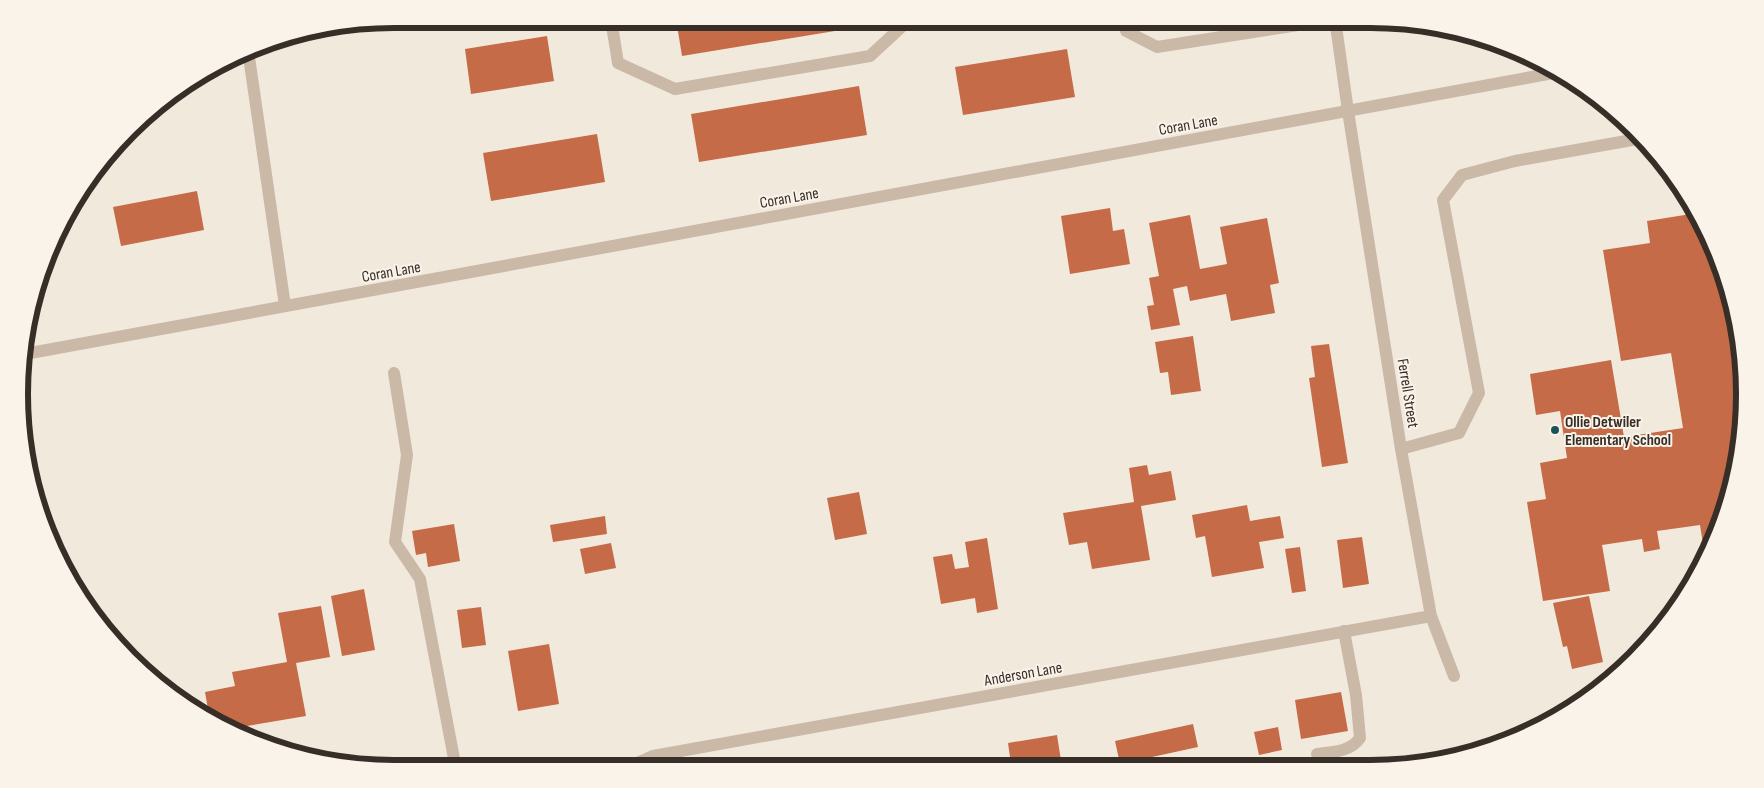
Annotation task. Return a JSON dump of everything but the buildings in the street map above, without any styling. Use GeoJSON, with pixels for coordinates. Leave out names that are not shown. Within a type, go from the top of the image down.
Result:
{"type":"FeatureCollection","features":[{"type":"Feature","properties":{"kind":"street"},"geometry":{"type":"LineString","coordinates":[[612,28],[618,63],[675,89],[870,56],[900,28]]}},
{"type":"Feature","properties":{"kind":"street"},"geometry":{"type":"LineString","coordinates":[[1126,28],[1126,31],[1157,47],[1278,28]]}},
{"type":"Feature","properties":{"kind":"street","name":"Ferrell Street"},"geometry":{"type":"LineString","coordinates":[[1337,28],[1348,112],[1401,449],[1431,616],[1454,676]]}},
{"type":"Feature","properties":{"kind":"street"},"geometry":{"type":"LineString","coordinates":[[249,57],[285,306]]}},
{"type":"Feature","properties":{"kind":"street","name":"Coran Lane"},"geometry":{"type":"LineString","coordinates":[[30,353],[1548,74]]}},
{"type":"Feature","properties":{"kind":"street"},"geometry":{"type":"LineString","coordinates":[[1401,449],[1459,433],[1479,393],[1443,200],[1462,175],[1515,161],[1634,140]]}},
{"type":"Feature","properties":{"kind":"street"},"geometry":{"type":"LineString","coordinates":[[394,373],[406,455],[395,542],[420,579],[454,760]]}},
{"type":"Feature","properties":{"kind":"street","name":"Anderson Lane"},"geometry":{"type":"LineString","coordinates":[[643,760],[653,756],[1431,616]]}},
{"type":"Feature","properties":{"kind":"street"},"geometry":{"type":"LineString","coordinates":[[1318,754],[1347,750],[1360,738],[1356,695],[1344,631]]}},
{"type":"Feature","properties":{"kind":"place","name":"Ollie Detwiler Elementary School"},"geometry":{"type":"Point","coordinates":[1555,430]}}]}
